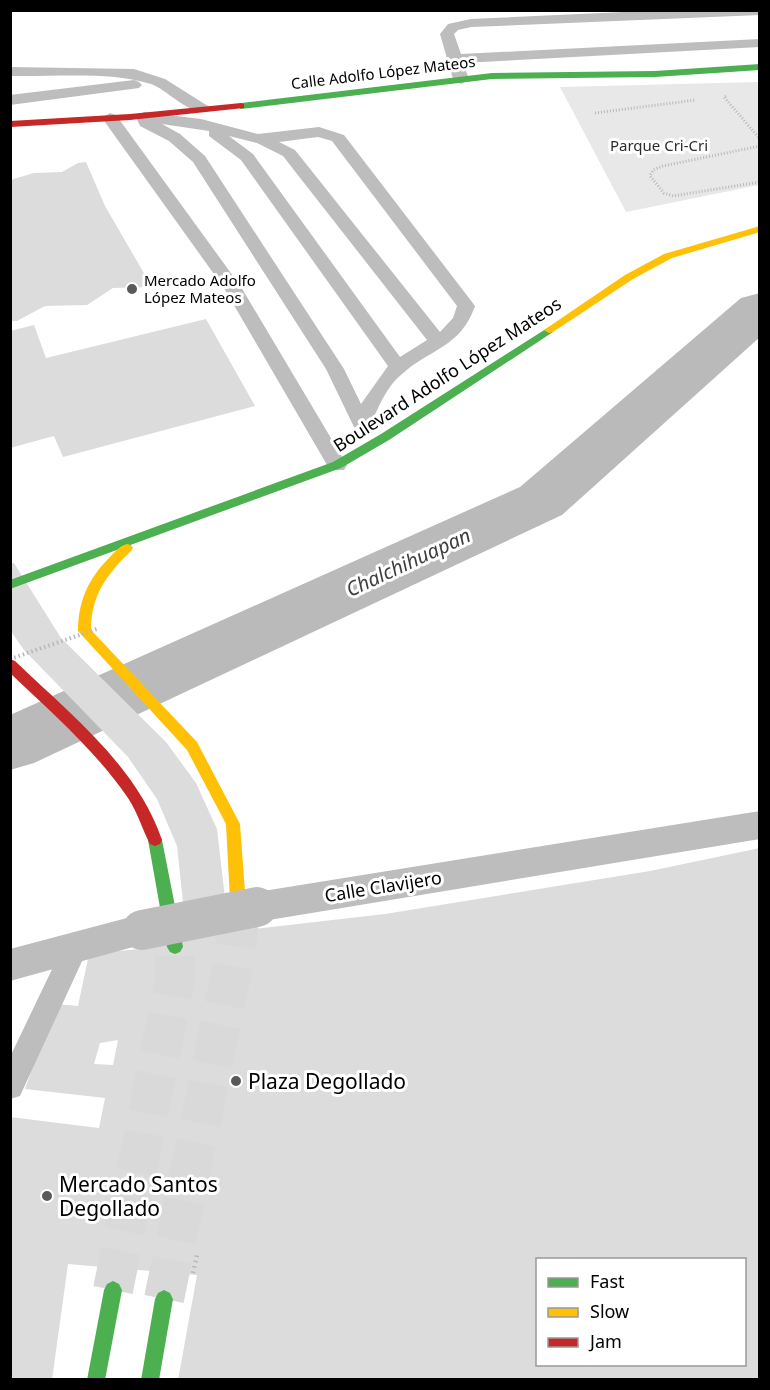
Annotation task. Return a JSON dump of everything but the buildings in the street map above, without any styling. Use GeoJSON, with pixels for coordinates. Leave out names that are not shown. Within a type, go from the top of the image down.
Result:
{"type":"FeatureCollection","features":[{"type":"Feature","properties":{"kind":"main road","name":"Calle Adolfo López Mateos"},"geometry":{"type":"LineString","coordinates":[[202,116],[461,79],[655,74],[759,67]]}},
{"type":"Feature","properties":{"kind":"main road"},"geometry":{"type":"LineString","coordinates":[[10,124],[130,117]]}},
{"type":"Feature","properties":{"kind":"main road","name":"Boulevard Adolfo López Mateos"},"geometry":{"type":"LineString","coordinates":[[10,585],[337,465],[385,437],[629,277],[668,256],[717,239],[759,229]]}},
{"type":"Feature","properties":{"kind":"main road"},"geometry":{"type":"LineString","coordinates":[[135,541],[98,575],[87,593],[82,610],[85,631],[192,746],[233,824],[248,913]]}},
{"type":"Feature","properties":{"kind":"main road"},"geometry":{"type":"LineString","coordinates":[[13,665],[118,773],[138,801],[154,835],[175,947]]}},
{"type":"Feature","properties":{"kind":"main road"},"geometry":{"type":"LineString","coordinates":[[96,1380],[113,1290]]}},
{"type":"Feature","properties":{"kind":"main road"},"geometry":{"type":"LineString","coordinates":[[150,1380],[164,1299]]}},
{"type":"Feature","properties":{"kind":"street","name":"Calle Clavijero"},"geometry":{"type":"LineString","coordinates":[[10,965],[142,930],[759,825]]}},
{"type":"Feature","properties":{"kind":"lane"},"geometry":{"type":"LineString","coordinates":[[461,79],[447,34],[453,27],[471,23],[759,11]]}},
{"type":"Feature","properties":{"kind":"lane"},"geometry":{"type":"LineString","coordinates":[[719,14],[739,45]]}},
{"type":"Feature","properties":{"kind":"lane"},"geometry":{"type":"LineString","coordinates":[[455,59],[759,43]]}},
{"type":"Feature","properties":{"kind":"lane"},"geometry":{"type":"LineString","coordinates":[[10,71],[134,74],[160,82],[247,157],[398,367]]}},
{"type":"Feature","properties":{"kind":"lane"},"geometry":{"type":"LineString","coordinates":[[10,100],[160,82]]}},
{"type":"Feature","properties":{"kind":"lane"},"geometry":{"type":"LineString","coordinates":[[130,117],[202,116],[289,153],[439,343]]}},
{"type":"Feature","properties":{"kind":"lane"},"geometry":{"type":"LineString","coordinates":[[130,117],[165,129],[181,140],[199,159],[335,369],[361,423],[385,437]]}},
{"type":"Feature","properties":{"kind":"lane"},"geometry":{"type":"LineString","coordinates":[[110,118],[232,287],[337,465]]}},
{"type":"Feature","properties":{"kind":"lane"},"geometry":{"type":"LineString","coordinates":[[258,139],[292,137],[319,132],[338,138],[466,306],[464,317],[439,343],[398,367],[377,391],[361,423]]}},
{"type":"Feature","properties":{"kind":"lane"},"geometry":{"type":"LineString","coordinates":[[10,1087],[76,946]]}},
{"type":"Feature","properties":{"kind":"path"},"geometry":{"type":"LineString","coordinates":[[731,96],[724,97],[759,138]]}},
{"type":"Feature","properties":{"kind":"path"},"geometry":{"type":"LineString","coordinates":[[595,113],[700,100]]}},
{"type":"Feature","properties":{"kind":"path"},"geometry":{"type":"LineString","coordinates":[[759,146],[663,166],[653,170],[650,176],[664,193],[673,196],[759,182]]}},
{"type":"Feature","properties":{"kind":"path"},"geometry":{"type":"LineString","coordinates":[[13,665],[98,629]]}},
{"type":"Feature","properties":{"kind":"green space","name":"Parque Cri-Cri"},"geometry":{"type":"Polygon","coordinates":[[[759,82],[759,185],[626,212],[560,87],[759,82]]]}},
{"type":"Feature","properties":{"kind":"waterway","name":"Chalchihuapan"},"geometry":{"type":"LineString","coordinates":[[10,744],[541,501],[760,309]]}},
{"type":"Feature","properties":{"kind":"tunnel"},"geometry":{"type":"LineString","coordinates":[[164,1299],[234,959],[239,919]]}},
{"type":"Feature","properties":{"kind":"tunnel"},"geometry":{"type":"LineString","coordinates":[[113,1290],[175,979],[175,947]]}},
{"type":"Feature","properties":{"kind":"traffic: fast"},"geometry":{"type":"LineString","coordinates":[[241,106],[492,76],[655,74],[760,67]]}},
{"type":"Feature","properties":{"kind":"traffic: fast"},"geometry":{"type":"LineString","coordinates":[[10,585],[337,465],[385,437],[549,330]]}},
{"type":"Feature","properties":{"kind":"traffic: fast"},"geometry":{"type":"LineString","coordinates":[[155,840],[175,947]]}},
{"type":"Feature","properties":{"kind":"traffic: fast"},"geometry":{"type":"LineString","coordinates":[[96,1380],[113,1290]]}},
{"type":"Feature","properties":{"kind":"traffic: fast"},"geometry":{"type":"LineString","coordinates":[[150,1380],[164,1299]]}},
{"type":"Feature","properties":{"kind":"traffic: slow"},"geometry":{"type":"LineString","coordinates":[[549,330],[629,277],[668,256],[760,229]]}},
{"type":"Feature","properties":{"kind":"traffic: slow"},"geometry":{"type":"LineString","coordinates":[[127,548],[101,575],[95,585],[86,606],[85,631],[192,746],[233,824],[239,919]]}},
{"type":"Feature","properties":{"kind":"traffic: jam"},"geometry":{"type":"LineString","coordinates":[[10,124],[130,117],[241,106]]}},
{"type":"Feature","properties":{"kind":"traffic: jam"},"geometry":{"type":"LineString","coordinates":[[10,664],[71,723],[116,771],[148,818],[155,840]]}},
{"type":"Feature","properties":{"kind":"place","name":"Mercado Adolfo López Mateos"},"geometry":{"type":"Point","coordinates":[132,289]}},
{"type":"Feature","properties":{"kind":"place","name":"Plaza Degollado"},"geometry":{"type":"Point","coordinates":[236,1081]}},
{"type":"Feature","properties":{"kind":"place","name":"Mercado Santos Degollado"},"geometry":{"type":"Point","coordinates":[47,1196]}}]}
